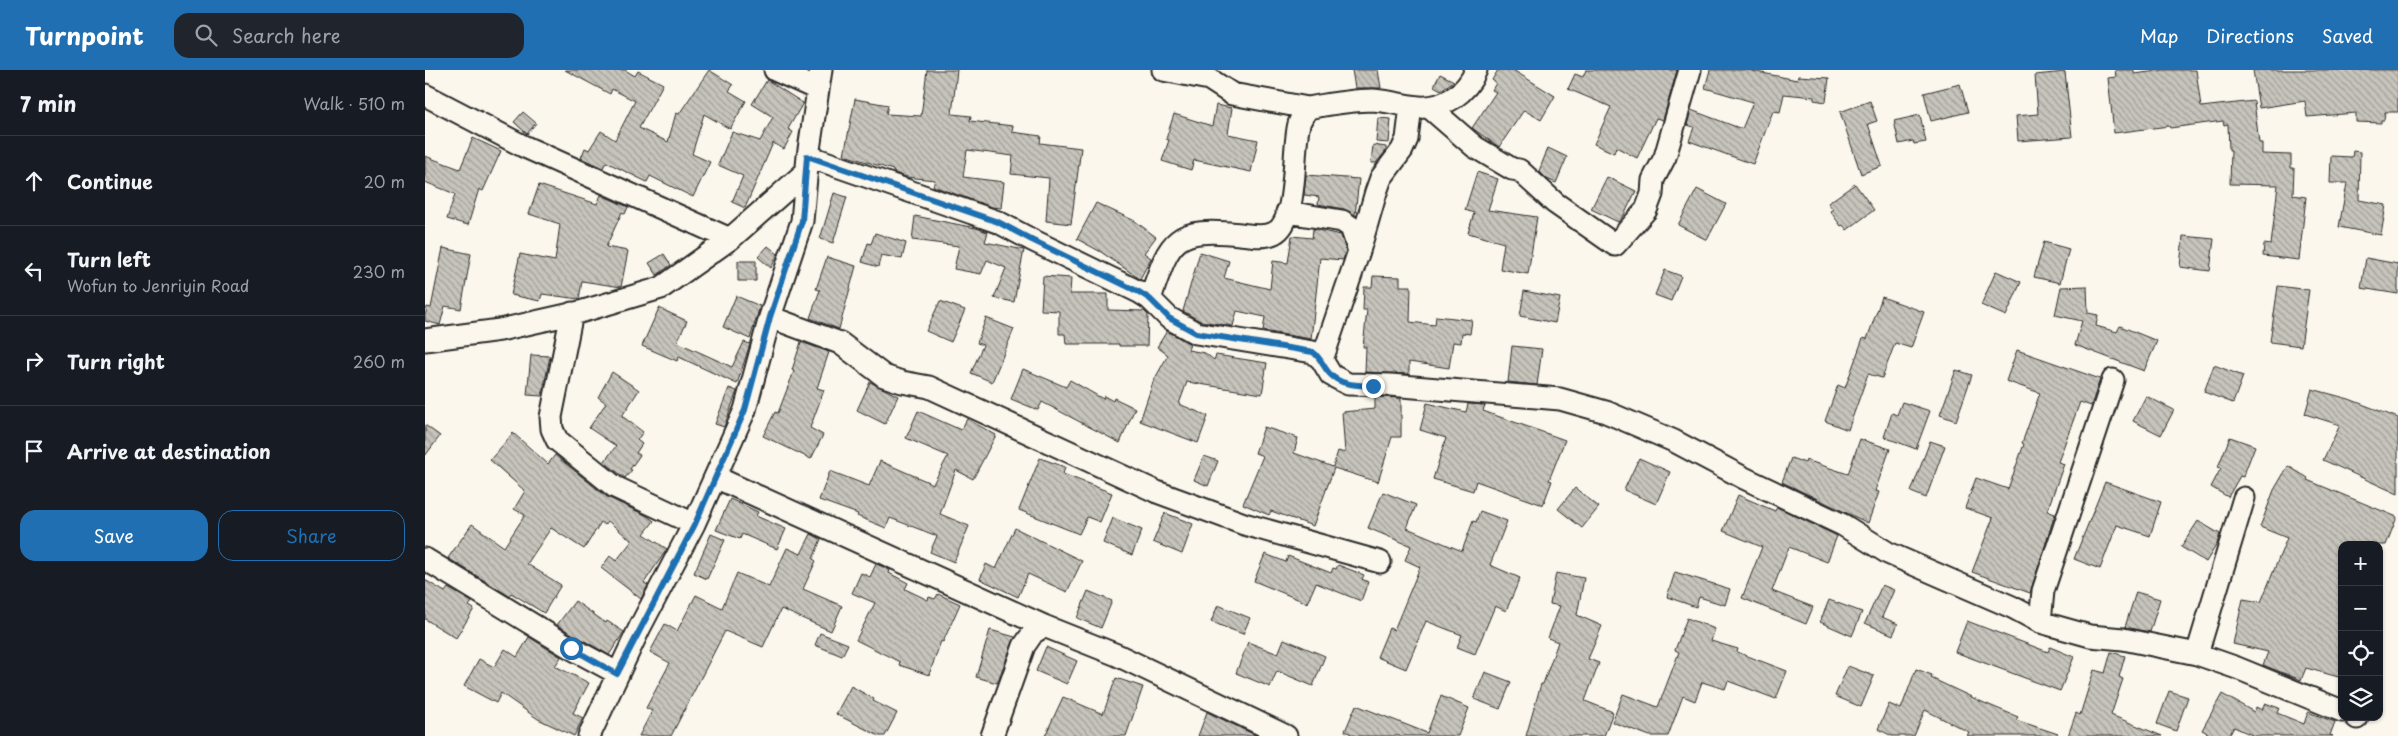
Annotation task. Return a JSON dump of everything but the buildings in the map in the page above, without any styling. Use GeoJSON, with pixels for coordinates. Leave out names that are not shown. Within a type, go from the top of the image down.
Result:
{"type":"FeatureCollection","features":[{"type":"Feature","properties":{"kind":"street"},"geometry":{"type":"LineString","coordinates":[[589,736],[617,674],[695,524],[745,410],[770,317],[802,221],[807,164],[819,80],[775,70]]}},
{"type":"Feature","properties":{"kind":"street"},"geometry":{"type":"LineString","coordinates":[[1163,70],[1209,79],[1231,94],[1308,108],[1339,102],[1374,100],[1420,106],[1445,104],[1473,77],[1477,70]]}},
{"type":"Feature","properties":{"kind":"street"},"geometry":{"type":"LineString","coordinates":[[1420,106],[1475,147],[1512,169],[1519,170],[1555,203],[1615,245],[1646,210],[1652,194],[1653,180],[1665,157],[1690,70]]}},
{"type":"Feature","properties":{"kind":"street"},"geometry":{"type":"LineString","coordinates":[[425,95],[523,146],[730,239]]}},
{"type":"Feature","properties":{"kind":"street"},"geometry":{"type":"LineString","coordinates":[[1322,360],[1359,252],[1381,178],[1402,150],[1420,106]]}},
{"type":"Feature","properties":{"kind":"street"},"geometry":{"type":"LineString","coordinates":[[1150,299],[1168,251],[1180,238],[1193,233],[1205,232],[1259,236],[1275,233],[1284,222],[1290,204],[1299,123],[1308,108]]}},
{"type":"Feature","properties":{"kind":"street"},"geometry":{"type":"LineString","coordinates":[[425,340],[500,330],[572,313],[661,288],[730,239],[807,164]]}},
{"type":"Feature","properties":{"kind":"street"},"geometry":{"type":"LineString","coordinates":[[807,164],[998,222],[1150,299],[1169,318],[1196,333],[1298,348],[1313,352],[1322,360],[1331,375],[1349,384],[1390,385],[1560,399],[1606,412],[1674,441],[1744,478],[1843,525],[1888,553],[2012,607],[2039,622],[2090,636],[2132,641],[2197,654],[2237,668],[2338,709]]}},
{"type":"Feature","properties":{"kind":"street"},"geometry":{"type":"LineString","coordinates":[[1287,212],[1342,221],[1351,227],[1359,252]]}},
{"type":"Feature","properties":{"kind":"street"},"geometry":{"type":"LineString","coordinates":[[572,313],[551,417],[552,429],[557,440],[619,490],[695,524]]}},
{"type":"Feature","properties":{"kind":"street"},"geometry":{"type":"LineString","coordinates":[[770,317],[840,343],[884,376],[902,382],[929,387],[1157,492],[1244,524],[1380,562]]}},
{"type":"Feature","properties":{"kind":"street"},"geometry":{"type":"LineString","coordinates":[[2039,622],[2043,591],[2113,380]]}},
{"type":"Feature","properties":{"kind":"street"},"geometry":{"type":"LineString","coordinates":[[715,478],[1044,626],[1117,655],[1286,736]]}},
{"type":"Feature","properties":{"kind":"street"},"geometry":{"type":"LineString","coordinates":[[2197,654],[2244,498]]}},
{"type":"Feature","properties":{"kind":"street"},"geometry":{"type":"LineString","coordinates":[[425,559],[617,674]]}},
{"type":"Feature","properties":{"kind":"street"},"geometry":{"type":"LineString","coordinates":[[992,736],[1024,646],[1033,633],[1044,626]]}},
{"type":"Feature","properties":{"kind":"route"},"geometry":{"type":"LineString","coordinates":[[571,648],[617,674],[695,524],[745,410],[770,317],[802,221],[807,156],[1009,227],[1139,292],[1150,299],[1169,318],[1196,333],[1298,348],[1313,352],[1322,360],[1331,375],[1340,381],[1349,384],[1373,386]]}}]}
